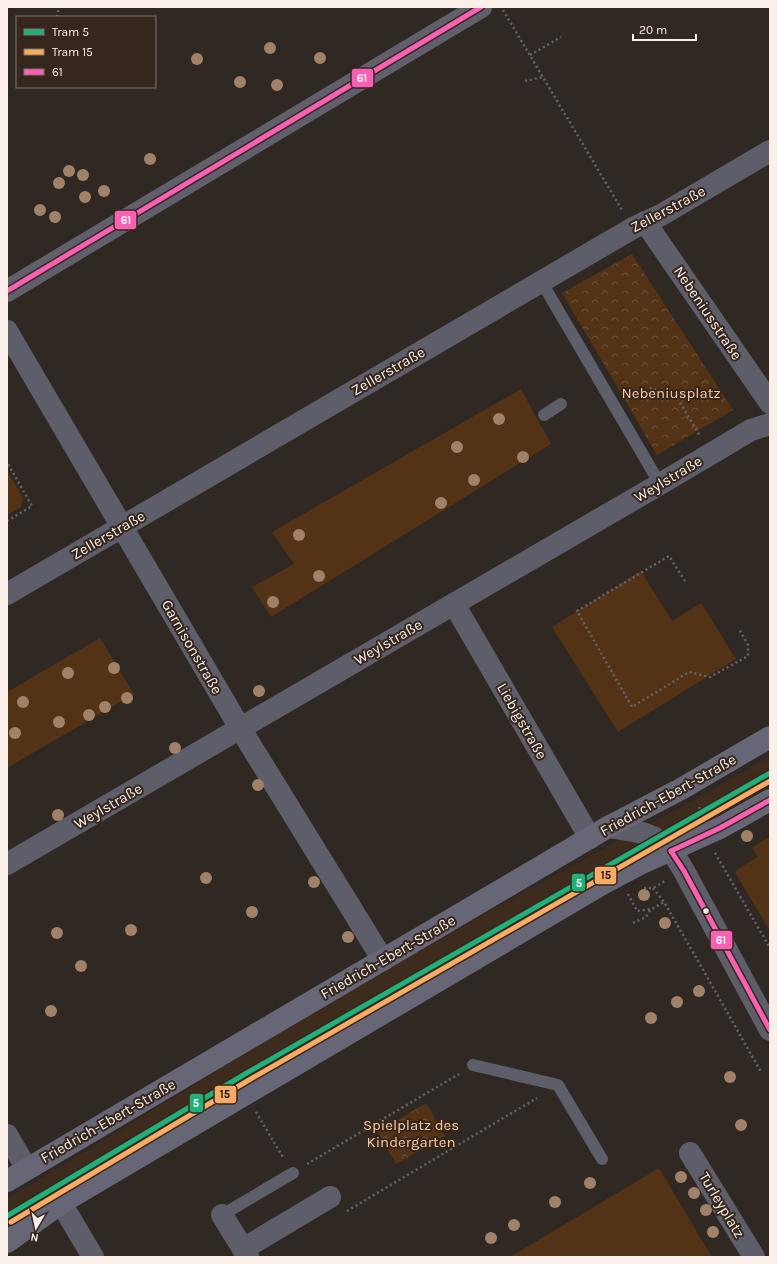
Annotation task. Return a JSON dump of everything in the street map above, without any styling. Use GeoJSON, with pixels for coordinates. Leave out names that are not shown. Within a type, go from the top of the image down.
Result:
{"type":"FeatureCollection","features":[{"type":"Feature","properties":{"kind":"main road","name":"Friedrich-Ebert-Straße"},"geometry":{"type":"LineString","coordinates":[[7,1181],[383,960],[594,831],[681,789],[770,737]]}},
{"type":"Feature","properties":{"kind":"main road"},"geometry":{"type":"LineString","coordinates":[[7,1242],[61,1204],[604,882],[720,828],[770,800]]}},
{"type":"Feature","properties":{"kind":"street"},"geometry":{"type":"LineString","coordinates":[[7,291],[481,7]]}},
{"type":"Feature","properties":{"kind":"street","name":"Zellerstraße"},"geometry":{"type":"LineString","coordinates":[[7,594],[541,281],[639,225],[661,215],[770,151]]}},
{"type":"Feature","properties":{"kind":"street","name":"Nebeniusstraße"},"geometry":{"type":"LineString","coordinates":[[639,225],[770,403]]}},
{"type":"Feature","properties":{"kind":"street","name":"Garnisonstraße"},"geometry":{"type":"LineString","coordinates":[[7,330],[240,728],[383,960]]}},
{"type":"Feature","properties":{"kind":"street","name":"Weylstraße"},"geometry":{"type":"LineString","coordinates":[[7,864],[751,430],[770,424]]}},
{"type":"Feature","properties":{"kind":"street","name":"Liebigstraße"},"geometry":{"type":"LineString","coordinates":[[454,604],[594,831]]}},
{"type":"Feature","properties":{"kind":"street"},"geometry":{"type":"LineString","coordinates":[[594,831],[643,832],[655,838],[671,851],[770,1030]]}},
{"type":"Feature","properties":{"kind":"street"},"geometry":{"type":"LineString","coordinates":[[7,1135],[27,1169]]}},
{"type":"Feature","properties":{"kind":"street","name":"Turleyplatz"},"geometry":{"type":"LineString","coordinates":[[690,1153],[754,1257]]}},
{"type":"Feature","properties":{"kind":"street"},"geometry":{"type":"LineString","coordinates":[[61,1204],[93,1257]]}},
{"type":"Feature","properties":{"kind":"street"},"geometry":{"type":"LineString","coordinates":[[222,1215],[245,1253],[335,1206]]}},
{"type":"Feature","properties":{"kind":"lane"},"geometry":{"type":"LineString","coordinates":[[541,281],[596,384],[660,484]]}},
{"type":"Feature","properties":{"kind":"lane"},"geometry":{"type":"LineString","coordinates":[[544,414],[560,404]]}},
{"type":"Feature","properties":{"kind":"lane"},"geometry":{"type":"LineString","coordinates":[[473,1066],[558,1085],[602,1159]]}},
{"type":"Feature","properties":{"kind":"lane"},"geometry":{"type":"LineString","coordinates":[[222,1215],[293,1173]]}},
{"type":"Feature","properties":{"kind":"path"},"geometry":{"type":"LineString","coordinates":[[502,7],[543,77],[639,225]]}},
{"type":"Feature","properties":{"kind":"path"},"geometry":{"type":"LineString","coordinates":[[530,55],[561,37]]}},
{"type":"Feature","properties":{"kind":"path"},"geometry":{"type":"LineString","coordinates":[[525,81],[543,77]]}},
{"type":"Feature","properties":{"kind":"path"},"geometry":{"type":"LineString","coordinates":[[650,388],[676,396],[710,454]]}},
{"type":"Feature","properties":{"kind":"path"},"geometry":{"type":"LineString","coordinates":[[7,521],[32,506],[8,464]]}},
{"type":"Feature","properties":{"kind":"path"},"geometry":{"type":"LineString","coordinates":[[685,581],[669,556],[577,611],[632,706],[689,672],[710,677],[748,656],[748,645],[740,628]]}},
{"type":"Feature","properties":{"kind":"path"},"geometry":{"type":"LineString","coordinates":[[698,819],[701,802]]}},
{"type":"Feature","properties":{"kind":"path"},"geometry":{"type":"LineString","coordinates":[[715,853],[770,948]]}},
{"type":"Feature","properties":{"kind":"path"},"geometry":{"type":"LineString","coordinates":[[654,888],[664,902],[761,1072]]}},
{"type":"Feature","properties":{"kind":"path"},"geometry":{"type":"LineString","coordinates":[[627,892],[637,911],[652,909],[664,902]]}},
{"type":"Feature","properties":{"kind":"path"},"geometry":{"type":"LineString","coordinates":[[633,924],[646,917],[652,909]]}},
{"type":"Feature","properties":{"kind":"path"},"geometry":{"type":"LineString","coordinates":[[245,1094],[293,1173],[473,1066]]}},
{"type":"Feature","properties":{"kind":"path"},"geometry":{"type":"LineString","coordinates":[[335,1206],[558,1085]]}},
{"type":"Feature","properties":{"kind":"shaded area"},"geometry":{"type":"Polygon","coordinates":[[[770,756],[770,781],[167,1126],[7,1224],[7,1199],[261,1044],[402,961],[518,895],[693,800],[770,756]]]}},
{"type":"Feature","properties":{"kind":"green space","name":"Nebeniusplatz"},"geometry":{"type":"Polygon","coordinates":[[[632,254],[733,410],[657,455],[562,293],[632,254]]]}},
{"type":"Feature","properties":{"kind":"green space"},"geometry":{"type":"Polygon","coordinates":[[[521,389],[551,444],[271,617],[252,587],[294,564],[272,532],[521,389]]]}},
{"type":"Feature","properties":{"kind":"green space"},"geometry":{"type":"Polygon","coordinates":[[[7,470],[23,498],[21,507],[7,515],[7,470]]]}},
{"type":"Feature","properties":{"kind":"green space"},"geometry":{"type":"Polygon","coordinates":[[[641,571],[672,621],[701,603],[736,659],[618,732],[552,627],[641,571]]]}},
{"type":"Feature","properties":{"kind":"green space"},"geometry":{"type":"Polygon","coordinates":[[[100,638],[134,694],[7,768],[7,692],[100,638]]]}},
{"type":"Feature","properties":{"kind":"green space"},"geometry":{"type":"Polygon","coordinates":[[[770,837],[770,931],[736,874],[736,870],[758,857],[752,847],[770,837]]]}},
{"type":"Feature","properties":{"kind":"green space","name":"Spielplatz des Kindergarten"},"geometry":{"type":"Polygon","coordinates":[[[426,1103],[445,1136],[396,1164],[377,1132],[426,1103]]]}},
{"type":"Feature","properties":{"kind":"green space"},"geometry":{"type":"Polygon","coordinates":[[[659,1168],[712,1257],[510,1257],[659,1168]]]}},
{"type":"Feature","properties":{"kind":"tram line","name":"5"},"geometry":{"type":"LineString","coordinates":[[7,1216],[245,1074],[770,773]]}},
{"type":"Feature","properties":{"kind":"tram line","name":"15"},"geometry":{"type":"LineString","coordinates":[[11,1222],[249,1080],[770,781]]}},
{"type":"Feature","properties":{"kind":"transit line","name":"61"},"geometry":{"type":"LineString","coordinates":[[7,291],[481,7]]}},
{"type":"Feature","properties":{"kind":"transit line","name":"61"},"geometry":{"type":"LineString","coordinates":[[671,851],[720,828],[770,800]]}},
{"type":"Feature","properties":{"kind":"transit line","name":"61"},"geometry":{"type":"LineString","coordinates":[[671,851],[684,871],[770,1030]]}}]}
